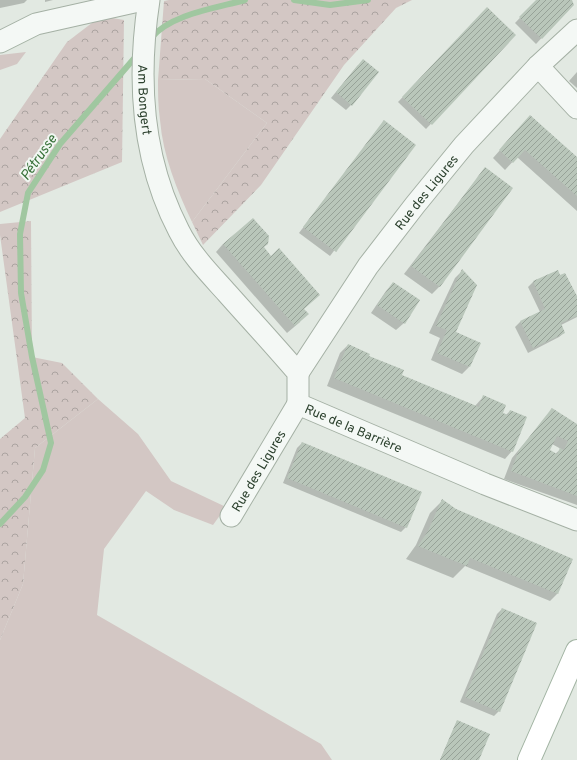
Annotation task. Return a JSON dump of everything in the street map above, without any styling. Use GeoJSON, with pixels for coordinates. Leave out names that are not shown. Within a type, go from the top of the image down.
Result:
{"type":"FeatureCollection","features":[{"type":"Feature","properties":{"kind":"main road"},"geometry":{"type":"LineString","coordinates":[[528,760],[577,651]]}},
{"type":"Feature","properties":{"kind":"street"},"geometry":{"type":"LineString","coordinates":[[0,42],[36,24],[144,0]]}},
{"type":"Feature","properties":{"kind":"street","name":"Am Bongert"},"geometry":{"type":"LineString","coordinates":[[149,0],[145,26],[142,80],[146,126],[153,163],[164,198],[179,232],[199,262],[298,373]]}},
{"type":"Feature","properties":{"kind":"street","name":"Rue des Ligures"},"geometry":{"type":"LineString","coordinates":[[298,373],[368,266],[415,205],[464,145],[538,66],[577,30]]}},
{"type":"Feature","properties":{"kind":"street"},"geometry":{"type":"LineString","coordinates":[[538,66],[577,108]]}},
{"type":"Feature","properties":{"kind":"street","name":"Rue de la Barrière"},"geometry":{"type":"LineString","coordinates":[[298,373],[298,404],[485,484],[577,520]]}},
{"type":"Feature","properties":{"kind":"street","name":"Rue des Ligures"},"geometry":{"type":"LineString","coordinates":[[230,516],[298,404]]}},
{"type":"Feature","properties":{"kind":"green space"},"geometry":{"type":"Polygon","coordinates":[[[412,0],[396,8],[344,65],[261,185],[203,245],[192,222],[267,123],[205,79],[158,80],[164,1],[412,0]]]}},
{"type":"Feature","properties":{"kind":"green space"},"geometry":{"type":"Polygon","coordinates":[[[101,16],[124,20],[122,162],[0,212],[0,139],[67,42],[101,16]]]}},
{"type":"Feature","properties":{"kind":"green space"},"geometry":{"type":"Polygon","coordinates":[[[26,52],[17,64],[0,70],[0,55],[26,52]]]}},
{"type":"Feature","properties":{"kind":"green space"},"geometry":{"type":"Polygon","coordinates":[[[205,79],[267,123],[192,222],[181,198],[167,160],[159,110],[158,80],[205,79]]]}},
{"type":"Feature","properties":{"kind":"green space"},"geometry":{"type":"Polygon","coordinates":[[[31,221],[32,357],[62,363],[98,399],[35,448],[23,584],[0,640],[0,439],[25,418],[0,235],[0,224],[31,221]]]}},
{"type":"Feature","properties":{"kind":"green space"},"geometry":{"type":"Polygon","coordinates":[[[98,399],[138,434],[171,481],[226,507],[213,525],[174,510],[146,491],[104,549],[97,615],[321,744],[332,760],[0,760],[0,640],[23,584],[35,448],[98,399]]]}},
{"type":"Feature","properties":{"kind":"building"},"geometry":{"type":"Polygon","coordinates":[[[536,0],[572,0],[574,5],[542,39],[519,17],[536,0]]]}},
{"type":"Feature","properties":{"kind":"building"},"geometry":{"type":"Polygon","coordinates":[[[487,7],[516,35],[432,125],[402,97],[487,7]]]}},
{"type":"Feature","properties":{"kind":"building"},"geometry":{"type":"Polygon","coordinates":[[[363,59],[379,72],[352,106],[336,92],[363,59]]]}},
{"type":"Feature","properties":{"kind":"building"},"geometry":{"type":"Polygon","coordinates":[[[530,115],[577,157],[577,196],[525,150],[513,163],[499,150],[530,115]]]}},
{"type":"Feature","properties":{"kind":"building"},"geometry":{"type":"Polygon","coordinates":[[[384,120],[416,145],[336,252],[303,227],[384,120]]]}},
{"type":"Feature","properties":{"kind":"building"},"geometry":{"type":"Polygon","coordinates":[[[485,167],[513,188],[440,287],[411,266],[485,167]]]}},
{"type":"Feature","properties":{"kind":"building"},"geometry":{"type":"Polygon","coordinates":[[[253,218],[269,236],[268,244],[264,247],[271,256],[279,248],[320,295],[304,309],[309,314],[295,326],[223,244],[253,218]]]}},
{"type":"Feature","properties":{"kind":"building"},"geometry":{"type":"Polygon","coordinates":[[[462,269],[477,285],[456,332],[481,343],[470,367],[437,353],[447,330],[436,326],[462,269]]]}},
{"type":"Feature","properties":{"kind":"building"},"geometry":{"type":"Polygon","coordinates":[[[558,270],[560,275],[565,273],[577,296],[577,316],[561,323],[565,333],[533,348],[520,321],[545,309],[533,281],[558,270]]]}},
{"type":"Feature","properties":{"kind":"building"},"geometry":{"type":"Polygon","coordinates":[[[393,282],[420,300],[405,324],[377,305],[393,282]]]}},
{"type":"Feature","properties":{"kind":"building"},"geometry":{"type":"Polygon","coordinates":[[[348,344],[370,354],[369,356],[404,370],[402,375],[479,407],[483,395],[506,405],[503,413],[508,415],[510,410],[527,417],[513,452],[334,378],[348,344]]]}},
{"type":"Feature","properties":{"kind":"building"},"geometry":{"type":"Polygon","coordinates":[[[552,408],[577,424],[577,496],[511,471],[519,450],[552,408]],[[557,436],[550,450],[557,454],[560,448],[564,450],[568,441],[557,436]]]}},
{"type":"Feature","properties":{"kind":"building"},"geometry":{"type":"Polygon","coordinates":[[[302,442],[422,492],[407,528],[287,478],[302,442]]]}},
{"type":"Feature","properties":{"kind":"building"},"geometry":{"type":"Polygon","coordinates":[[[442,499],[456,509],[573,559],[558,594],[470,558],[467,566],[418,546],[428,531],[442,499]]]}},
{"type":"Feature","properties":{"kind":"building"},"geometry":{"type":"Polygon","coordinates":[[[502,608],[537,623],[500,712],[465,697],[502,608]]]}},
{"type":"Feature","properties":{"kind":"building"},"geometry":{"type":"Polygon","coordinates":[[[457,720],[490,734],[479,760],[440,760],[457,720]]]}},
{"type":"Feature","properties":{"kind":"waterway","name":"Pétrusse"},"geometry":{"type":"LineString","coordinates":[[151,38],[170,23],[182,18],[208,9],[245,0]]}},
{"type":"Feature","properties":{"kind":"waterway","name":"Pétrusse"},"geometry":{"type":"LineString","coordinates":[[294,0],[330,5],[368,0]]}},
{"type":"Feature","properties":{"kind":"waterway","name":"Pétrusse"},"geometry":{"type":"LineString","coordinates":[[0,524],[25,497],[43,470],[51,443],[32,357],[21,293],[20,234],[28,193],[60,144],[138,54]]}}]}
